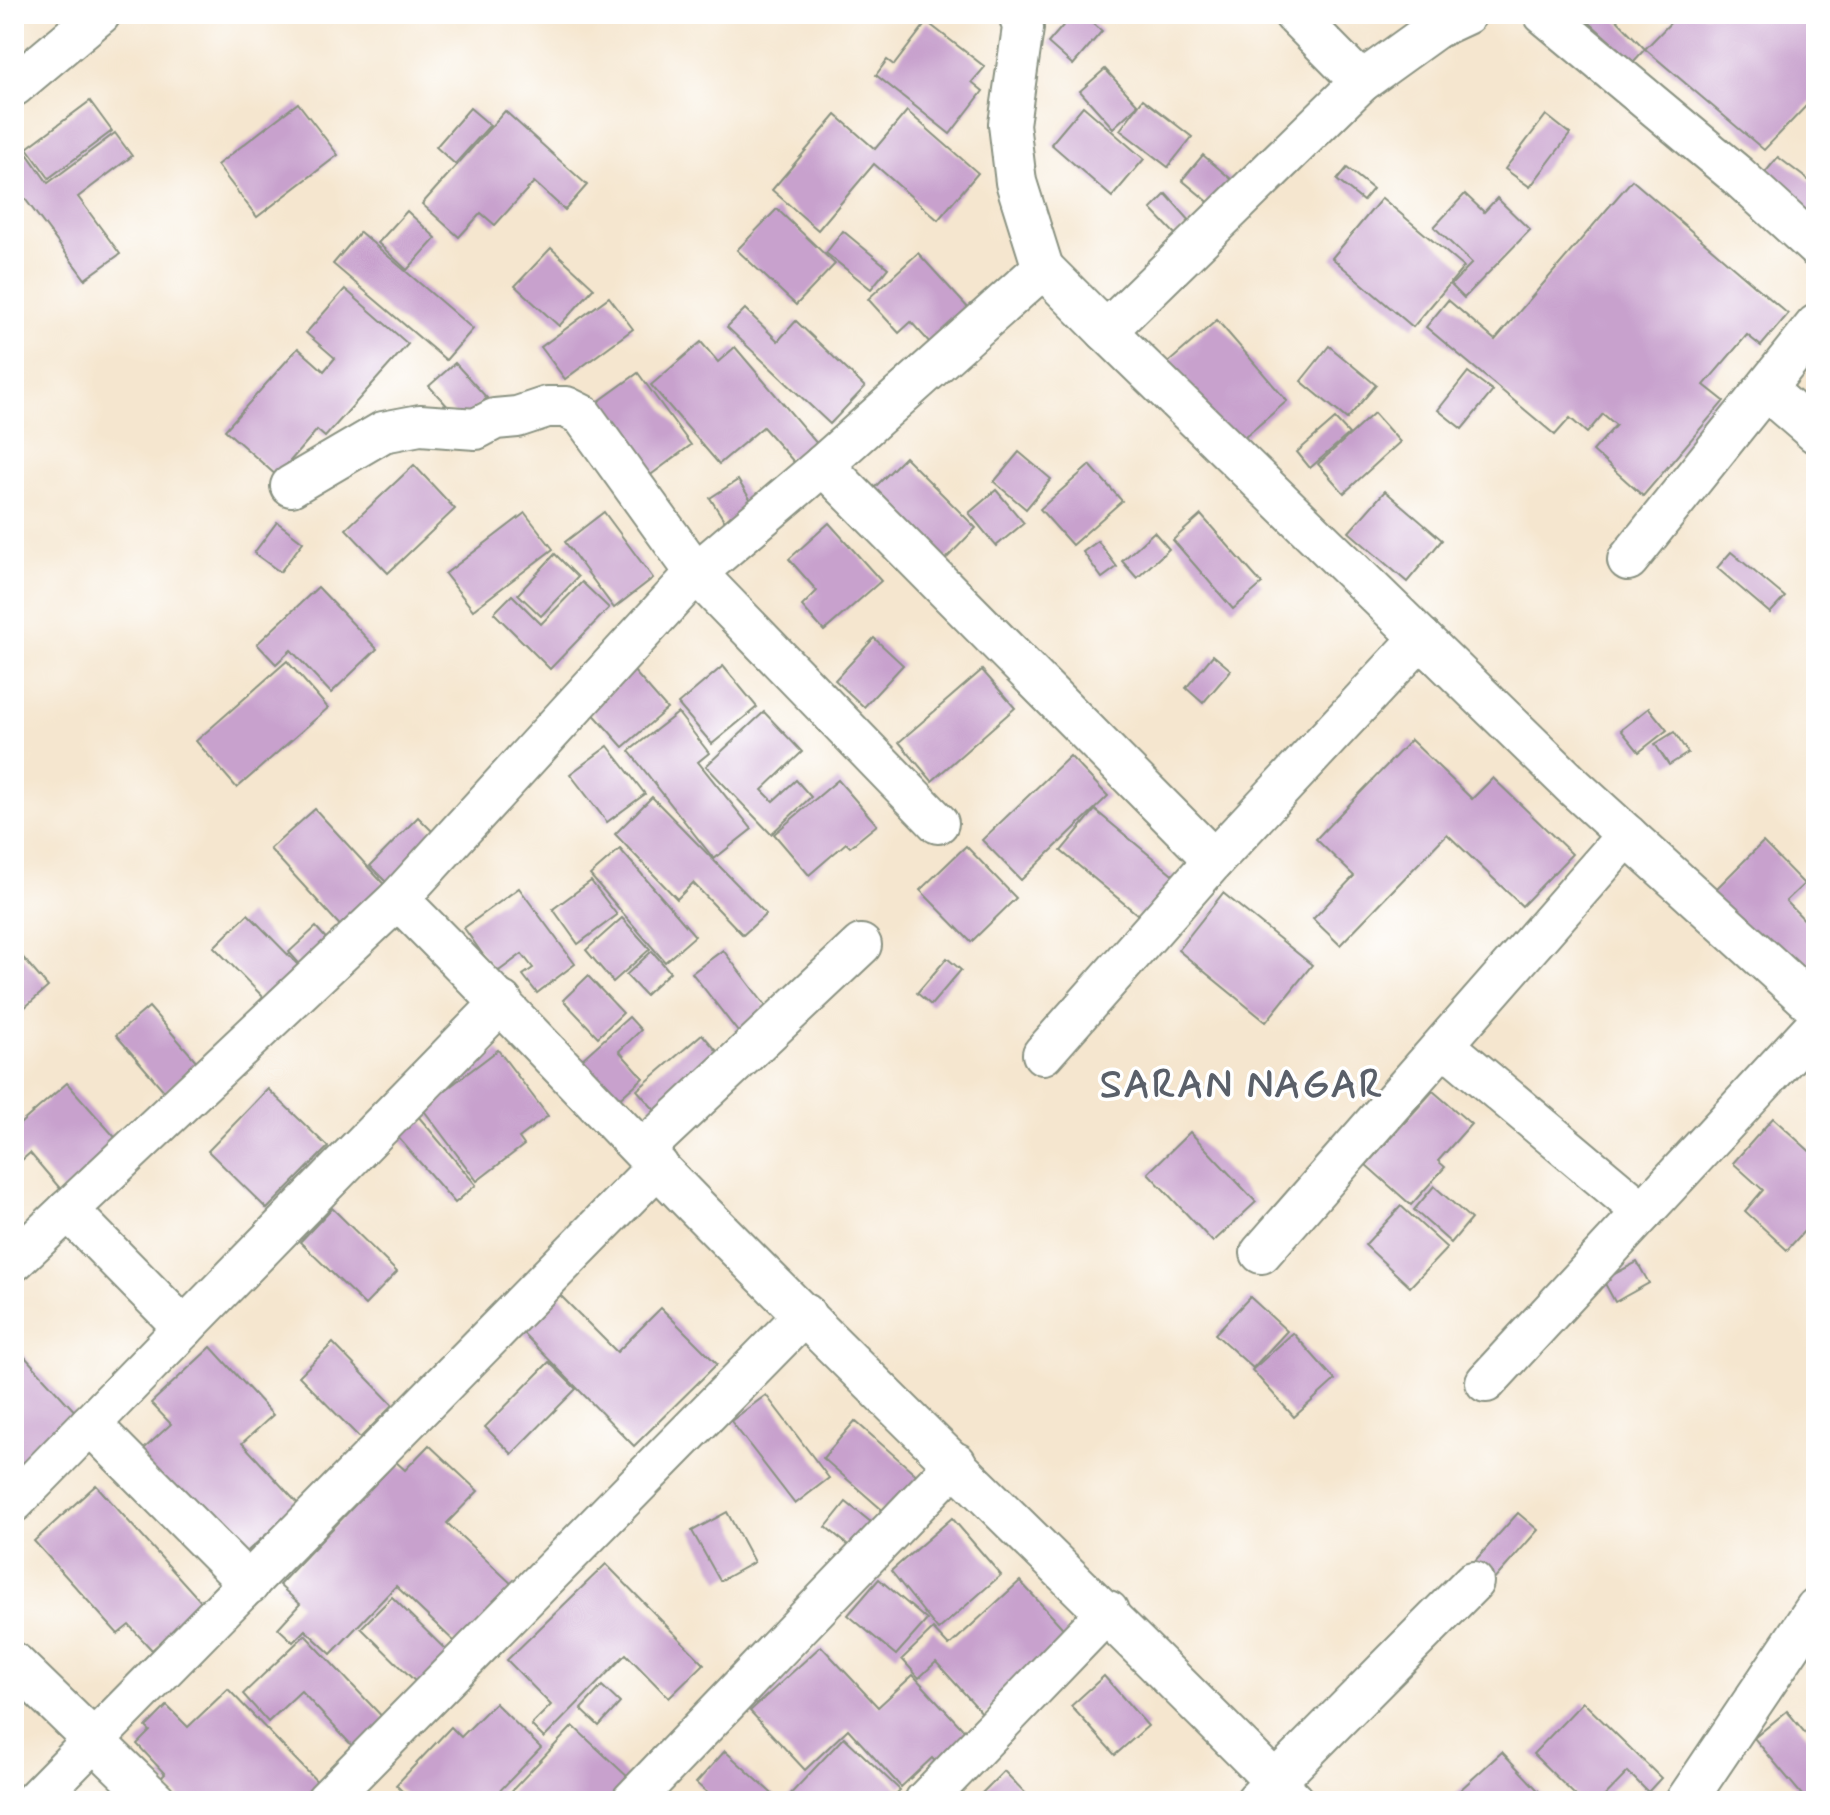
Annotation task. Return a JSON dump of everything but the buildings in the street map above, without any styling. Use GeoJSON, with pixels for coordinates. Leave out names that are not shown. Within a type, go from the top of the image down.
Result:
{"type":"FeatureCollection","features":[{"type":"Feature","properties":{"kind":"street"},"geometry":{"type":"LineString","coordinates":[[14,86],[100,14]]}},
{"type":"Feature","properties":{"kind":"street"},"geometry":{"type":"LineString","coordinates":[[1019,14],[1023,28],[1009,124],[1016,182],[1043,268],[1627,835],[1816,1007]]}},
{"type":"Feature","properties":{"kind":"street"},"geometry":{"type":"LineString","coordinates":[[1294,14],[1361,82]]}},
{"type":"Feature","properties":{"kind":"street"},"geometry":{"type":"LineString","coordinates":[[1106,331],[1361,82],[1436,28],[1466,14]]}},
{"type":"Feature","properties":{"kind":"street"},"geometry":{"type":"LineString","coordinates":[[1544,14],[1737,175],[1816,247]]}},
{"type":"Feature","properties":{"kind":"street"},"geometry":{"type":"LineString","coordinates":[[14,1261],[398,899],[696,573],[823,465],[1043,268]]}},
{"type":"Feature","properties":{"kind":"street"},"geometry":{"type":"LineString","coordinates":[[1628,560],[1816,325]]}},
{"type":"Feature","properties":{"kind":"street"},"geometry":{"type":"LineString","coordinates":[[1766,390],[1816,433]]}},
{"type":"Feature","properties":{"kind":"street"},"geometry":{"type":"LineString","coordinates":[[291,486],[383,432],[420,425],[476,429],[495,419],[517,417],[547,407],[566,407],[582,415],[603,439],[696,573],[938,823]]}},
{"type":"Feature","properties":{"kind":"street"},"geometry":{"type":"LineString","coordinates":[[823,465],[1214,860]]}},
{"type":"Feature","properties":{"kind":"street"},"geometry":{"type":"LineString","coordinates":[[1043,1054],[1214,860],[1421,638]]}},
{"type":"Feature","properties":{"kind":"street"},"geometry":{"type":"LineString","coordinates":[[1261,1253],[1627,835]]}},
{"type":"Feature","properties":{"kind":"street"},"geometry":{"type":"LineString","coordinates":[[398,899],[805,1314],[1108,1611],[1275,1794],[1473,1582]]}},
{"type":"Feature","properties":{"kind":"street"},"geometry":{"type":"LineString","coordinates":[[34,1801],[249,1584],[650,1158],[861,945]]}},
{"type":"Feature","properties":{"kind":"street"},"geometry":{"type":"LineString","coordinates":[[14,1502],[502,1002]]}},
{"type":"Feature","properties":{"kind":"street"},"geometry":{"type":"LineString","coordinates":[[1486,1382],[1816,1025]]}},
{"type":"Feature","properties":{"kind":"street"},"geometry":{"type":"LineString","coordinates":[[1444,1045],[1643,1212]]}},
{"type":"Feature","properties":{"kind":"street"},"geometry":{"type":"LineString","coordinates":[[68,1210],[184,1328]]}},
{"type":"Feature","properties":{"kind":"street"},"geometry":{"type":"LineString","coordinates":[[326,1801],[805,1314]]}},
{"type":"Feature","properties":{"kind":"street"},"geometry":{"type":"LineString","coordinates":[[90,1424],[249,1584]]}},
{"type":"Feature","properties":{"kind":"street"},"geometry":{"type":"LineString","coordinates":[[632,1801],[956,1463]]}},
{"type":"Feature","properties":{"kind":"street"},"geometry":{"type":"LineString","coordinates":[[1686,1801],[1816,1608]]}},
{"type":"Feature","properties":{"kind":"street"},"geometry":{"type":"LineString","coordinates":[[925,1801],[1108,1611]]}},
{"type":"Feature","properties":{"kind":"street"},"geometry":{"type":"LineString","coordinates":[[14,1663],[156,1801]]}},
{"type":"Feature","properties":{"kind":"district","name":"SARAN NAGAR"},"geometry":{"type":"Point","coordinates":[1242,1086]}}]}
